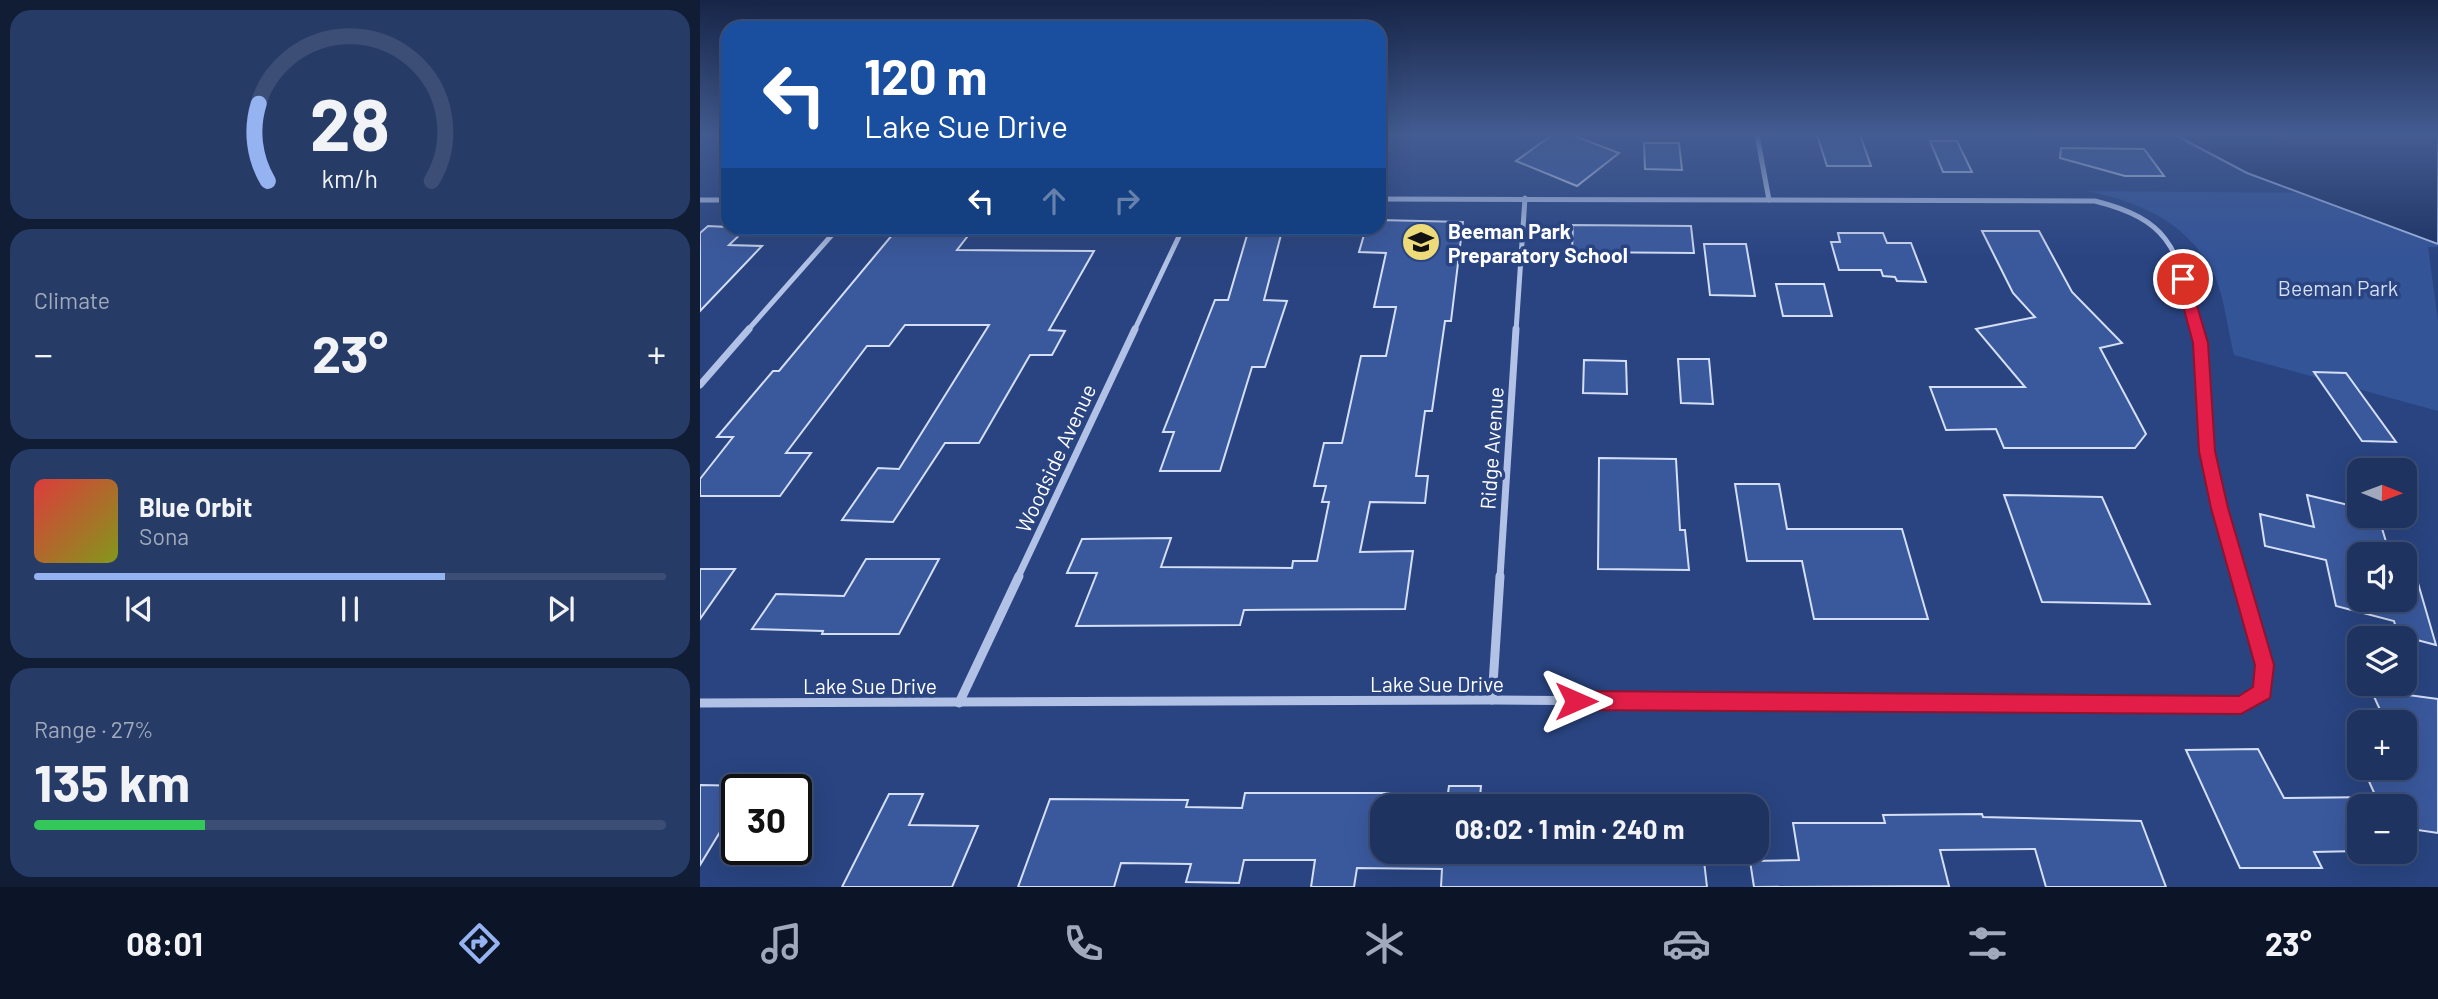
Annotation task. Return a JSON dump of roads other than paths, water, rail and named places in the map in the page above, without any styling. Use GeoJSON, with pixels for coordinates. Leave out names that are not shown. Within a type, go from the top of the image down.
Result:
{"type":"FeatureCollection","features":[{"type":"Feature","properties":{"kind":"street"},"geometry":{"type":"LineString","coordinates":[[1386,199],[1769,200],[1765,176]]}},
{"type":"Feature","properties":{"kind":"street","name":"Ridge Avenue"},"geometry":{"type":"LineString","coordinates":[[1492,700],[1525,198]]}},
{"type":"Feature","properties":{"kind":"street"},"geometry":{"type":"LineString","coordinates":[[700,200],[721,200]]}},
{"type":"Feature","properties":{"kind":"street","name":"Lake Sue Drive"},"geometry":{"type":"LineString","coordinates":[[700,703],[1492,700],[2241,705],[2263,692],[2264,665],[2219,508],[2207,451],[2201,343],[2177,257],[2163,235],[2146,219],[2119,206],[2095,201],[1769,200]]}},
{"type":"Feature","properties":{"kind":"street"},"geometry":{"type":"LineString","coordinates":[[700,384],[832,235]]}},
{"type":"Feature","properties":{"kind":"street","name":"Woodside Avenue"},"geometry":{"type":"LineString","coordinates":[[960,703],[1179,235]]}},
{"type":"Feature","properties":{"kind":"place","name":"Beeman Park Preparatory School"},"geometry":{"type":"Point","coordinates":[1421,242]}},
{"type":"Feature","properties":{"kind":"park label","name":"Beeman Park"},"geometry":{"type":"Point","coordinates":[2338,287]}}]}
